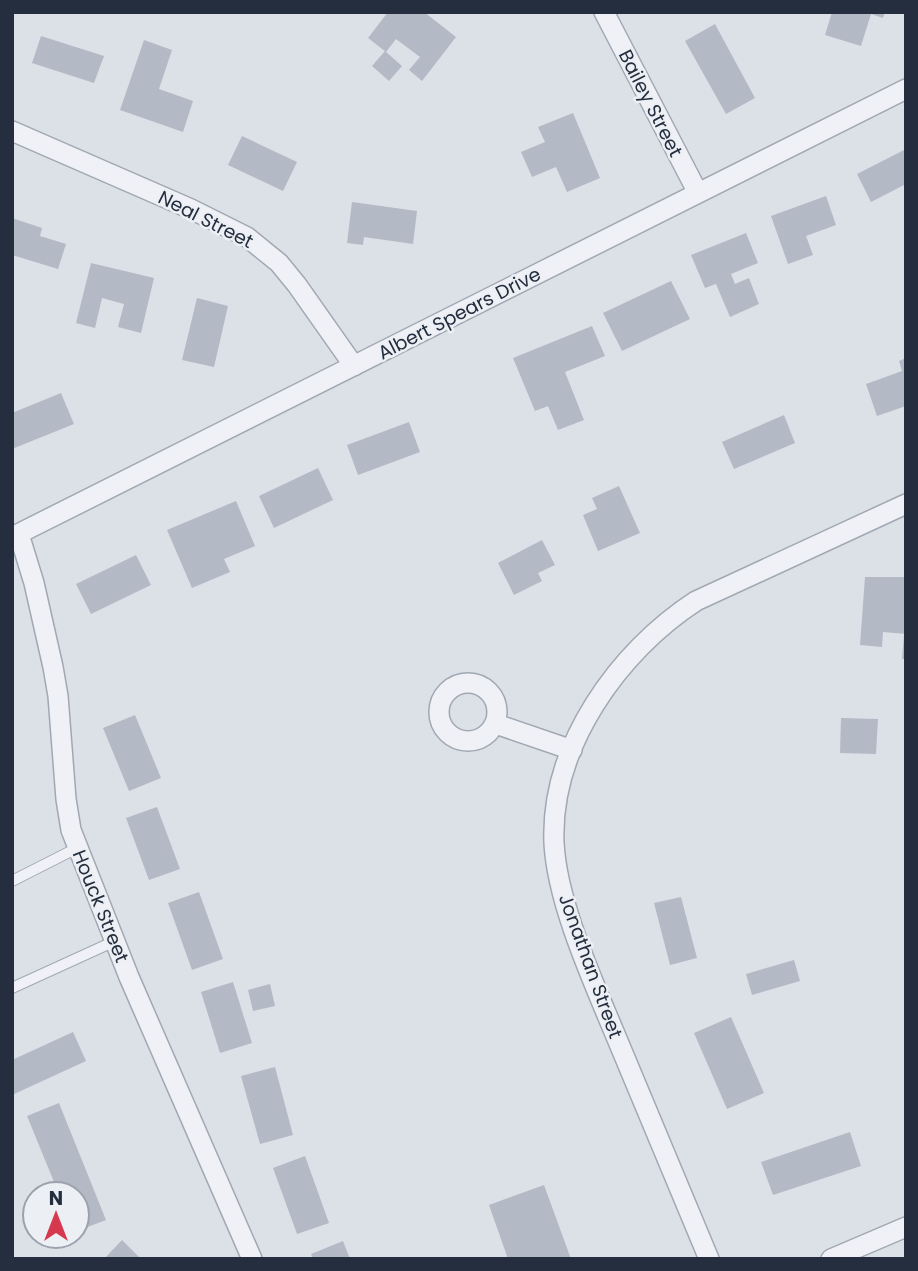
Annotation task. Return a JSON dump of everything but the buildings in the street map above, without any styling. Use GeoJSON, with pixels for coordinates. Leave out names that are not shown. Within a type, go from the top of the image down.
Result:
{"type":"FeatureCollection","features":[{"type":"Feature","properties":{"kind":"street","name":"Bailey Street"},"geometry":{"type":"LineString","coordinates":[[604,12],[698,193]]}},
{"type":"Feature","properties":{"kind":"street","name":"Albert Spears Drive"},"geometry":{"type":"LineString","coordinates":[[16,536],[906,89]]}},
{"type":"Feature","properties":{"kind":"street","name":"Neal Street"},"geometry":{"type":"LineString","coordinates":[[12,131],[191,209],[247,237],[279,263],[354,366]]}},
{"type":"Feature","properties":{"kind":"street","name":"Jonathan Street"},"geometry":{"type":"LineString","coordinates":[[709,1259],[598,993],[568,909],[554,843],[561,784],[572,750],[589,715],[638,648],[675,615],[696,601],[906,504]]}},
{"type":"Feature","properties":{"kind":"street","name":"Houck Street"},"geometry":{"type":"LineString","coordinates":[[16,536],[34,583],[53,667],[58,696],[66,799],[77,848],[252,1259]]}},
{"type":"Feature","properties":{"kind":"street"},"geometry":{"type":"LineString","coordinates":[[496,724],[572,750]]}},
{"type":"Feature","properties":{"kind":"street"},"geometry":{"type":"LineString","coordinates":[[831,1259],[906,1227]]}},
{"type":"Feature","properties":{"kind":"lane"},"geometry":{"type":"LineString","coordinates":[[12,881],[77,848]]}},
{"type":"Feature","properties":{"kind":"lane"},"geometry":{"type":"LineString","coordinates":[[12,988],[115,941]]}}]}
